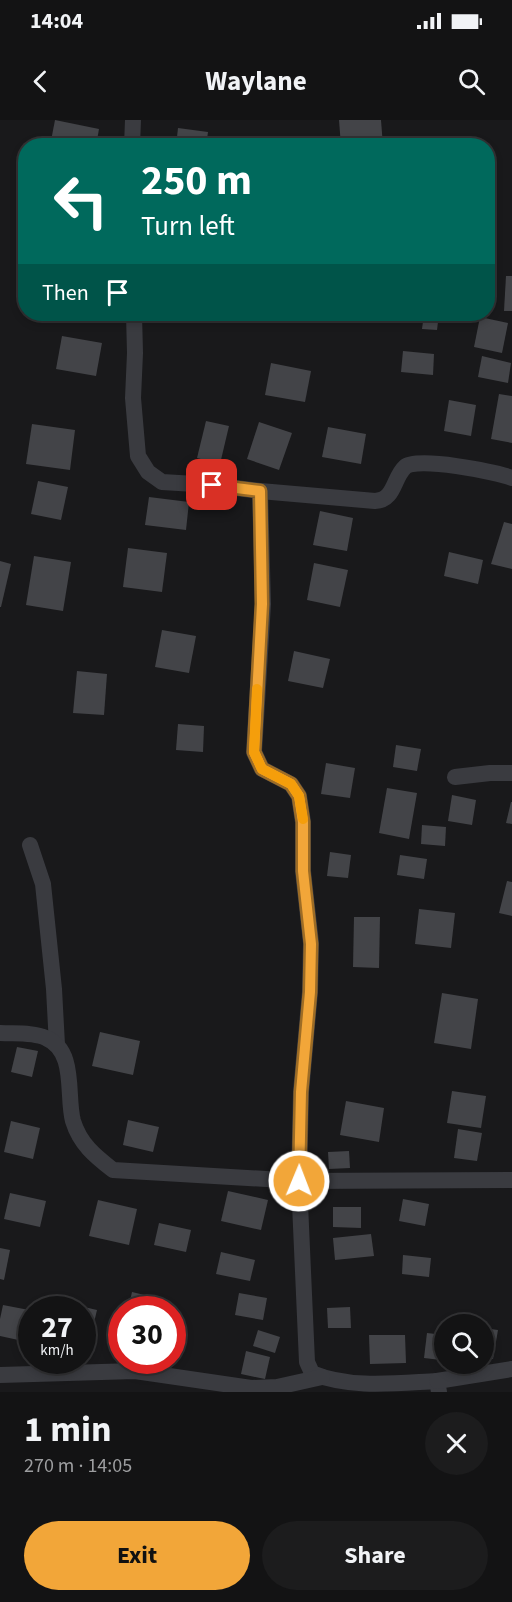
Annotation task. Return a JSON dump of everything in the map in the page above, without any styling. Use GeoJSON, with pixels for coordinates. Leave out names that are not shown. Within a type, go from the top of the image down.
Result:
{"type":"FeatureCollection","features":[{"type":"Feature","properties":{"kind":"street"},"geometry":{"type":"LineString","coordinates":[[132,138],[133,120]]}},
{"type":"Feature","properties":{"kind":"street"},"geometry":{"type":"LineString","coordinates":[[134,321],[133,398],[138,456],[148,472],[162,482],[382,501],[390,494],[405,467],[411,464],[423,463],[493,472],[512,478]]}},
{"type":"Feature","properties":{"kind":"street"},"geometry":{"type":"LineString","coordinates":[[260,491],[262,604],[254,752],[262,769],[291,784],[299,796],[303,822],[303,871],[311,944],[310,992],[301,1092],[299,1181],[307,1362],[312,1373],[341,1382],[438,1386],[512,1369]]}},
{"type":"Feature","properties":{"kind":"street"},"geometry":{"type":"LineString","coordinates":[[455,777],[512,773]]}},
{"type":"Feature","properties":{"kind":"street"},"geometry":{"type":"LineString","coordinates":[[30,845],[43,884],[54,989],[57,1045],[68,1069],[73,1121],[89,1152],[113,1170],[299,1181],[512,1180]]}},
{"type":"Feature","properties":{"kind":"street"},"geometry":{"type":"LineString","coordinates":[[0,1033],[45,1037],[57,1045]]}},
{"type":"Feature","properties":{"kind":"street"},"geometry":{"type":"LineString","coordinates":[[0,1375],[135,1371],[251,1388],[277,1387],[322,1377]]}},
{"type":"Feature","properties":{"kind":"building"},"geometry":{"type":"Polygon","coordinates":[[[55,120],[99,129],[97,138],[52,138],[55,120]]]}},
{"type":"Feature","properties":{"kind":"building"},"geometry":{"type":"Polygon","coordinates":[[[339,120],[381,120],[382,138],[340,138],[339,120]]]}},
{"type":"Feature","properties":{"kind":"building"},"geometry":{"type":"Polygon","coordinates":[[[178,128],[208,132],[207,138],[177,138],[178,128]]]}},
{"type":"Feature","properties":{"kind":"building"},"geometry":{"type":"Polygon","coordinates":[[[506,276],[512,276],[512,311],[504,311],[506,276]]]}},
{"type":"Feature","properties":{"kind":"building"},"geometry":{"type":"Polygon","coordinates":[[[495,320],[508,323],[502,353],[474,347],[479,321],[495,320]]]}},
{"type":"Feature","properties":{"kind":"building"},"geometry":{"type":"Polygon","coordinates":[[[423,321],[438,321],[437,330],[422,329],[423,321]]]}},
{"type":"Feature","properties":{"kind":"building"},"geometry":{"type":"Polygon","coordinates":[[[62,336],[102,343],[96,376],[56,369],[62,336]]]}},
{"type":"Feature","properties":{"kind":"building"},"geometry":{"type":"Polygon","coordinates":[[[403,351],[434,354],[433,375],[401,372],[403,351]]]}},
{"type":"Feature","properties":{"kind":"building"},"geometry":{"type":"Polygon","coordinates":[[[482,356],[511,363],[508,383],[478,377],[482,356]]]}},
{"type":"Feature","properties":{"kind":"building"},"geometry":{"type":"Polygon","coordinates":[[[271,363],[311,371],[305,402],[265,395],[271,363]]]}},
{"type":"Feature","properties":{"kind":"building"},"geometry":{"type":"Polygon","coordinates":[[[499,394],[512,396],[512,443],[491,439],[499,394]]]}},
{"type":"Feature","properties":{"kind":"building"},"geometry":{"type":"Polygon","coordinates":[[[449,400],[476,405],[471,436],[444,431],[449,400]]]}},
{"type":"Feature","properties":{"kind":"building"},"geometry":{"type":"Polygon","coordinates":[[[206,421],[229,426],[220,464],[197,458],[206,421]]]}},
{"type":"Feature","properties":{"kind":"building"},"geometry":{"type":"Polygon","coordinates":[[[259,422],[292,433],[279,470],[247,459],[259,422]]]}},
{"type":"Feature","properties":{"kind":"building"},"geometry":{"type":"Polygon","coordinates":[[[32,424],[75,430],[70,470],[26,464],[32,424]]]}},
{"type":"Feature","properties":{"kind":"building"},"geometry":{"type":"Polygon","coordinates":[[[328,427],[366,434],[361,464],[322,457],[328,427]]]}},
{"type":"Feature","properties":{"kind":"building"},"geometry":{"type":"Polygon","coordinates":[[[38,481],[68,487],[61,520],[31,514],[38,481]]]}},
{"type":"Feature","properties":{"kind":"building"},"geometry":{"type":"Polygon","coordinates":[[[149,497],[189,502],[186,530],[145,525],[149,497]]]}},
{"type":"Feature","properties":{"kind":"building"},"geometry":{"type":"Polygon","coordinates":[[[320,511],[353,518],[347,551],[313,545],[320,511]]]}},
{"type":"Feature","properties":{"kind":"building"},"geometry":{"type":"Polygon","coordinates":[[[504,522],[512,524],[512,569],[491,564],[504,522]]]}},
{"type":"Feature","properties":{"kind":"building"},"geometry":{"type":"Polygon","coordinates":[[[128,548],[167,553],[162,592],[123,587],[128,548]]]}},
{"type":"Feature","properties":{"kind":"building"},"geometry":{"type":"Polygon","coordinates":[[[449,552],[483,560],[478,584],[444,576],[449,552]]]}},
{"type":"Feature","properties":{"kind":"building"},"geometry":{"type":"Polygon","coordinates":[[[34,556],[71,562],[63,611],[26,605],[34,556]]]}},
{"type":"Feature","properties":{"kind":"building"},"geometry":{"type":"Polygon","coordinates":[[[0,561],[11,564],[1,607],[0,607],[0,561]]]}},
{"type":"Feature","properties":{"kind":"building"},"geometry":{"type":"Polygon","coordinates":[[[314,563],[348,570],[340,607],[307,600],[314,563]]]}},
{"type":"Feature","properties":{"kind":"building"},"geometry":{"type":"Polygon","coordinates":[[[162,630],[196,636],[189,673],[155,667],[162,630]]]}},
{"type":"Feature","properties":{"kind":"building"},"geometry":{"type":"Polygon","coordinates":[[[294,651],[330,659],[323,688],[288,681],[294,651]]]}},
{"type":"Feature","properties":{"kind":"building"},"geometry":{"type":"Polygon","coordinates":[[[77,671],[107,674],[104,715],[73,713],[77,671]]]}},
{"type":"Feature","properties":{"kind":"building"},"geometry":{"type":"Polygon","coordinates":[[[178,724],[204,726],[203,752],[176,750],[178,724]]]}},
{"type":"Feature","properties":{"kind":"building"},"geometry":{"type":"Polygon","coordinates":[[[396,745],[421,749],[417,771],[393,767],[396,745]]]}},
{"type":"Feature","properties":{"kind":"building"},"geometry":{"type":"Polygon","coordinates":[[[326,763],[355,768],[350,798],[321,794],[326,763]]]}},
{"type":"Feature","properties":{"kind":"building"},"geometry":{"type":"Polygon","coordinates":[[[387,788],[417,793],[409,839],[379,833],[387,788]]]}},
{"type":"Feature","properties":{"kind":"building"},"geometry":{"type":"Polygon","coordinates":[[[452,795],[476,800],[472,825],[448,821],[452,795]]]}},
{"type":"Feature","properties":{"kind":"building"},"geometry":{"type":"Polygon","coordinates":[[[512,802],[512,824],[506,823],[512,802]]]}},
{"type":"Feature","properties":{"kind":"building"},"geometry":{"type":"Polygon","coordinates":[[[422,825],[446,827],[445,846],[421,844],[422,825]]]}},
{"type":"Feature","properties":{"kind":"building"},"geometry":{"type":"Polygon","coordinates":[[[330,852],[351,855],[348,878],[327,876],[330,852]]]}},
{"type":"Feature","properties":{"kind":"building"},"geometry":{"type":"Polygon","coordinates":[[[400,855],[427,859],[424,879],[397,875],[400,855]]]}},
{"type":"Feature","properties":{"kind":"building"},"geometry":{"type":"Polygon","coordinates":[[[507,881],[512,882],[512,916],[499,913],[507,881]]]}},
{"type":"Feature","properties":{"kind":"building"},"geometry":{"type":"Polygon","coordinates":[[[419,909],[455,913],[451,948],[415,944],[419,909]]]}},
{"type":"Feature","properties":{"kind":"building"},"geometry":{"type":"Polygon","coordinates":[[[354,917],[380,917],[379,968],[353,967],[354,917]]]}},
{"type":"Feature","properties":{"kind":"building"},"geometry":{"type":"Polygon","coordinates":[[[442,993],[478,999],[471,1049],[434,1043],[442,993]]]}},
{"type":"Feature","properties":{"kind":"building"},"geometry":{"type":"Polygon","coordinates":[[[100,1032],[140,1041],[133,1075],[92,1066],[100,1032]]]}},
{"type":"Feature","properties":{"kind":"building"},"geometry":{"type":"Polygon","coordinates":[[[17,1047],[38,1051],[32,1077],[11,1072],[17,1047]]]}},
{"type":"Feature","properties":{"kind":"building"},"geometry":{"type":"Polygon","coordinates":[[[452,1091],[486,1096],[481,1128],[447,1123],[452,1091]]]}},
{"type":"Feature","properties":{"kind":"building"},"geometry":{"type":"Polygon","coordinates":[[[346,1101],[384,1108],[379,1142],[340,1135],[346,1101]]]}},
{"type":"Feature","properties":{"kind":"building"},"geometry":{"type":"Polygon","coordinates":[[[128,1120],[159,1127],[153,1152],[123,1145],[128,1120]]]}},
{"type":"Feature","properties":{"kind":"building"},"geometry":{"type":"Polygon","coordinates":[[[11,1121],[40,1128],[33,1159],[4,1152],[11,1121]]]}},
{"type":"Feature","properties":{"kind":"building"},"geometry":{"type":"Polygon","coordinates":[[[458,1129],[482,1133],[477,1161],[454,1158],[458,1129]]]}},
{"type":"Feature","properties":{"kind":"building"},"geometry":{"type":"Polygon","coordinates":[[[349,1151],[350,1168],[329,1169],[328,1152],[349,1151]]]}},
{"type":"Feature","properties":{"kind":"building"},"geometry":{"type":"Polygon","coordinates":[[[228,1191],[268,1200],[261,1230],[221,1221],[228,1191]]]}},
{"type":"Feature","properties":{"kind":"building"},"geometry":{"type":"Polygon","coordinates":[[[10,1193],[46,1201],[40,1227],[4,1219],[10,1193]]]}},
{"type":"Feature","properties":{"kind":"building"},"geometry":{"type":"Polygon","coordinates":[[[403,1199],[429,1204],[425,1226],[399,1221],[403,1199]]]}},
{"type":"Feature","properties":{"kind":"building"},"geometry":{"type":"Polygon","coordinates":[[[98,1200],[137,1209],[129,1245],[89,1236],[98,1200]]]}},
{"type":"Feature","properties":{"kind":"building"},"geometry":{"type":"Polygon","coordinates":[[[333,1207],[361,1207],[361,1228],[333,1227],[333,1207]]]}},
{"type":"Feature","properties":{"kind":"building"},"geometry":{"type":"Polygon","coordinates":[[[159,1223],[191,1230],[186,1252],[154,1245],[159,1223]]]}},
{"type":"Feature","properties":{"kind":"building"},"geometry":{"type":"Polygon","coordinates":[[[371,1234],[374,1256],[335,1260],[333,1238],[371,1234]]]}},
{"type":"Feature","properties":{"kind":"building"},"geometry":{"type":"Polygon","coordinates":[[[0,1248],[10,1250],[4,1280],[0,1279],[0,1248]]]}},
{"type":"Feature","properties":{"kind":"building"},"geometry":{"type":"Polygon","coordinates":[[[221,1252],[255,1260],[250,1281],[216,1274],[221,1252]]]}},
{"type":"Feature","properties":{"kind":"building"},"geometry":{"type":"Polygon","coordinates":[[[403,1255],[431,1258],[429,1277],[402,1274],[403,1255]]]}},
{"type":"Feature","properties":{"kind":"building"},"geometry":{"type":"Polygon","coordinates":[[[132,1292],[149,1296],[131,1296],[132,1292]]]}},
{"type":"Feature","properties":{"kind":"building"},"geometry":{"type":"Polygon","coordinates":[[[239,1293],[267,1298],[263,1320],[235,1315],[239,1293]]]}},
{"type":"Feature","properties":{"kind":"building"},"geometry":{"type":"Polygon","coordinates":[[[3,1305],[18,1308],[18,1340],[0,1336],[3,1305]]]}},
{"type":"Feature","properties":{"kind":"building"},"geometry":{"type":"Polygon","coordinates":[[[350,1307],[351,1328],[328,1328],[327,1308],[350,1307]]]}},
{"type":"Feature","properties":{"kind":"building"},"geometry":{"type":"Polygon","coordinates":[[[494,1329],[498,1330],[494,1353],[494,1329]]]}},
{"type":"Feature","properties":{"kind":"building"},"geometry":{"type":"Polygon","coordinates":[[[258,1330],[280,1337],[275,1353],[253,1346],[258,1330]]]}},
{"type":"Feature","properties":{"kind":"building"},"geometry":{"type":"Polygon","coordinates":[[[427,1333],[434,1334],[434,1359],[424,1358],[427,1333]]]}},
{"type":"Feature","properties":{"kind":"building"},"geometry":{"type":"Polygon","coordinates":[[[369,1335],[405,1335],[406,1363],[370,1364],[369,1335]]]}},
{"type":"Feature","properties":{"kind":"building"},"geometry":{"type":"Polygon","coordinates":[[[246,1351],[270,1357],[265,1379],[241,1374],[246,1351]]]}},
{"type":"Feature","properties":{"kind":"slow traffic"},"geometry":{"type":"LineString","coordinates":[[257,689],[254,752],[262,769],[291,784],[299,796],[303,819]]}},
{"type":"Feature","properties":{"kind":"route"},"geometry":{"type":"LineString","coordinates":[[212,485],[260,491],[262,604],[254,752],[262,769],[291,784],[299,796],[303,822],[303,871],[311,944],[310,992],[301,1092],[299,1181]]}}]}
